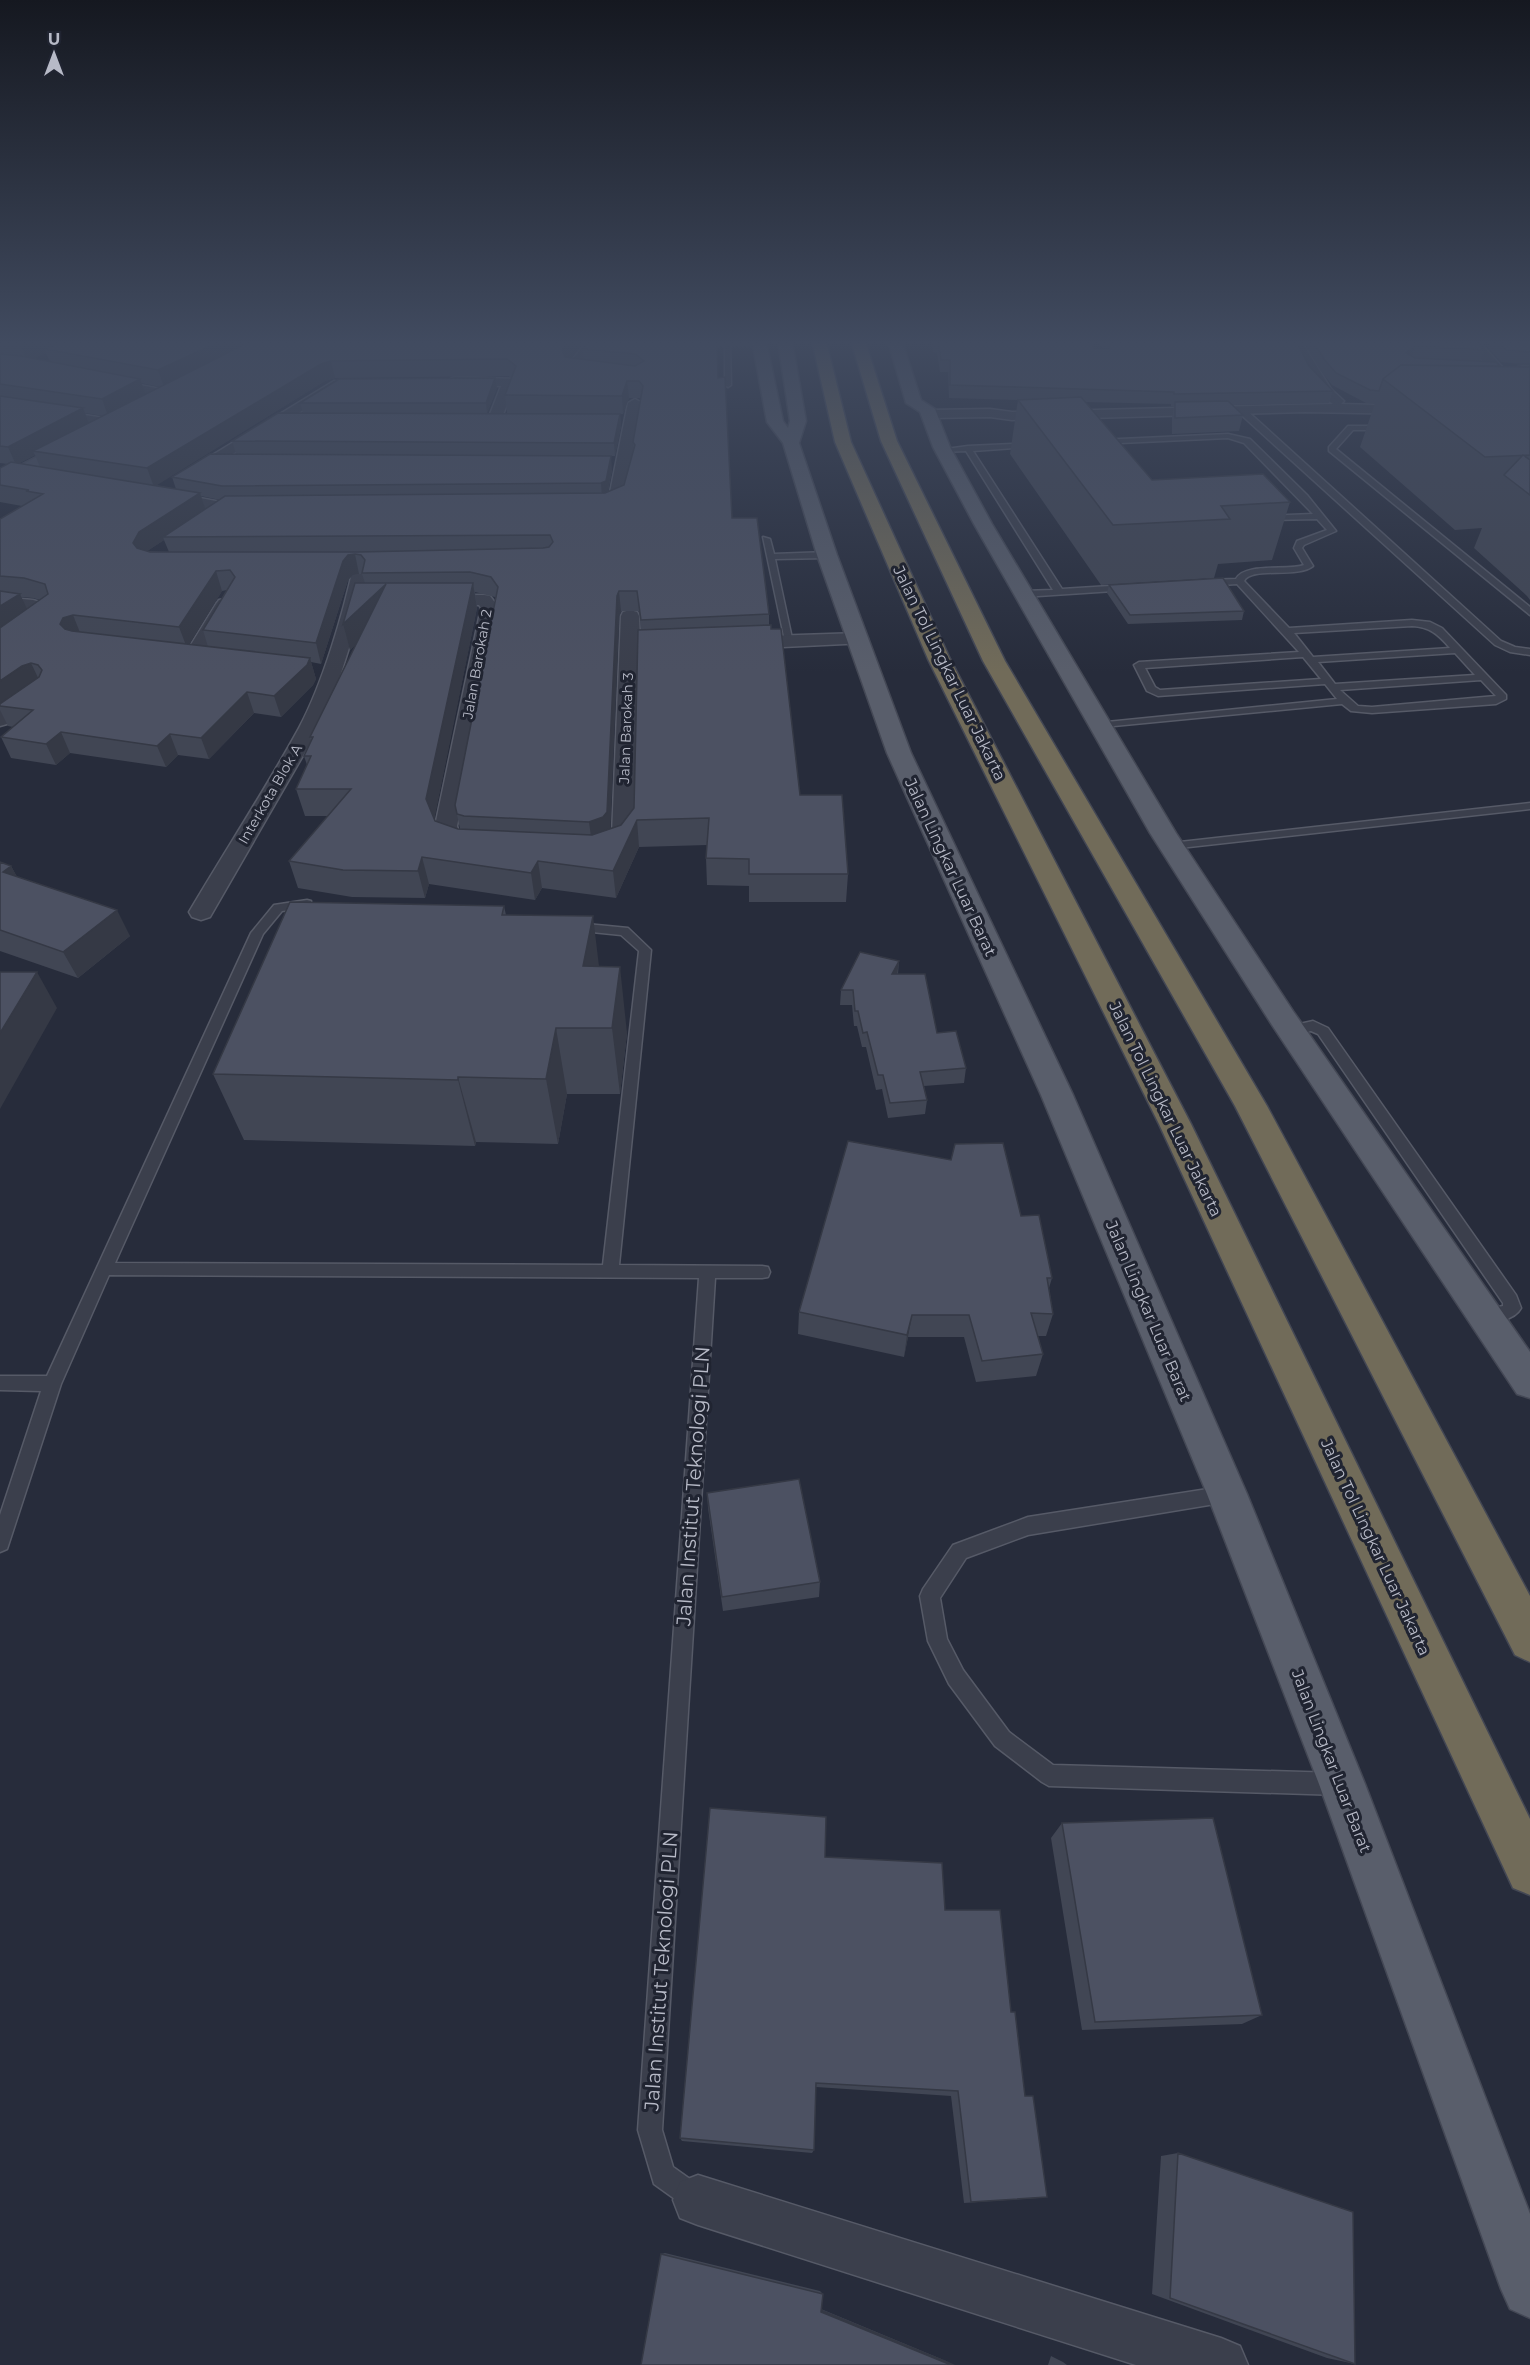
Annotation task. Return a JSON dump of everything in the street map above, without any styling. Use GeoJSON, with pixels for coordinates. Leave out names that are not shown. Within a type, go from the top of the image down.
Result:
{"type":"FeatureCollection","features":[{"type":"Feature","properties":{"kind":"highway","name":"Jalan Tol Lingkar Luar Jakarta"},"geometry":{"type":"LineString","coordinates":[[847,451],[939,659],[1175,1124],[1530,1871]]}},
{"type":"Feature","properties":{"kind":"highway"},"geometry":{"type":"LineString","coordinates":[[894,451],[994,660],[1251,1106],[1530,1640]]}},
{"type":"Feature","properties":{"kind":"main road"},"geometry":{"type":"LineString","coordinates":[[0,483],[58,451]]}},
{"type":"Feature","properties":{"kind":"main road","name":"Jalan Lingkar Luar Barat"},"geometry":{"type":"LineString","coordinates":[[794,451],[827,555],[898,753],[1058,1095],[1227,1494],[1342,1784],[1530,2289]]}},
{"type":"Feature","properties":{"kind":"main road"},"geometry":{"type":"LineString","coordinates":[[944,451],[1097,726],[1171,846],[1291,1030],[1530,1382]]}},
{"type":"Feature","properties":{"kind":"street"},"geometry":{"type":"LineString","coordinates":[[225,451],[152,494],[226,508],[273,508]]}},
{"type":"Feature","properties":{"kind":"street"},"geometry":{"type":"LineString","coordinates":[[570,505],[606,505],[617,500],[622,451]]}},
{"type":"Feature","properties":{"kind":"street"},"geometry":{"type":"LineString","coordinates":[[210,460],[245,461]]}},
{"type":"Feature","properties":{"kind":"street"},"geometry":{"type":"LineString","coordinates":[[0,470],[41,476]]}},
{"type":"Feature","properties":{"kind":"street"},"geometry":{"type":"LineString","coordinates":[[208,520],[226,508]]}},
{"type":"Feature","properties":{"kind":"street"},"geometry":{"type":"LineString","coordinates":[[340,564],[386,564]]}},
{"type":"Feature","properties":{"kind":"street","name":"Interkota Blok A"},"geometry":{"type":"LineString","coordinates":[[201,912],[310,726],[331,673],[355,601],[363,564]]}},
{"type":"Feature","properties":{"kind":"street"},"geometry":{"type":"LineString","coordinates":[[194,656],[230,596]]}},
{"type":"Feature","properties":{"kind":"street","name":"Jalan Barokah 2"},"geometry":{"type":"LineString","coordinates":[[415,600],[484,600],[489,608],[446,826],[450,841],[465,847],[494,848]]}},
{"type":"Feature","properties":{"kind":"street"},"geometry":{"type":"LineString","coordinates":[[355,601],[379,601]]}},
{"type":"Feature","properties":{"kind":"street"},"geometry":{"type":"LineString","coordinates":[[0,602],[33,605],[46,610],[46,613],[0,643]]}},
{"type":"Feature","properties":{"kind":"street"},"geometry":{"type":"LineString","coordinates":[[630,616],[630,650]]}},
{"type":"Feature","properties":{"kind":"street"},"geometry":{"type":"LineString","coordinates":[[719,644],[859,639]]}},
{"type":"Feature","properties":{"kind":"street","name":"Jalan Barokah 3"},"geometry":{"type":"LineString","coordinates":[[584,852],[595,853],[615,845],[623,835],[628,655],[630,650],[639,647],[696,645]]}},
{"type":"Feature","properties":{"kind":"street"},"geometry":{"type":"LineString","coordinates":[[173,654],[217,659]]}},
{"type":"Feature","properties":{"kind":"street"},"geometry":{"type":"LineString","coordinates":[[309,670],[331,673]]}},
{"type":"Feature","properties":{"kind":"street"},"geometry":{"type":"LineString","coordinates":[[0,720],[40,692]]}},
{"type":"Feature","properties":{"kind":"street","name":"Jalan Institut Teknologi PLN"},"geometry":{"type":"LineString","coordinates":[[698,2200],[1221,2365]]}},
{"type":"Feature","properties":{"kind":"lane"},"geometry":{"type":"LineString","coordinates":[[970,451],[1059,592]]}},
{"type":"Feature","properties":{"kind":"lane"},"geometry":{"type":"LineString","coordinates":[[1239,581],[1242,575],[1249,572],[1302,569],[1309,566],[1298,548],[1300,543],[1332,531],[1304,497],[1257,451]]}},
{"type":"Feature","properties":{"kind":"lane"},"geometry":{"type":"LineString","coordinates":[[1287,451],[1498,643],[1513,650],[1530,651]]}},
{"type":"Feature","properties":{"kind":"lane"},"geometry":{"type":"LineString","coordinates":[[1335,451],[1530,612]]}},
{"type":"Feature","properties":{"kind":"lane"},"geometry":{"type":"LineString","coordinates":[[1268,475],[1280,475]]}},
{"type":"Feature","properties":{"kind":"lane"},"geometry":{"type":"LineString","coordinates":[[1293,498],[1304,497]]}},
{"type":"Feature","properties":{"kind":"lane"},"geometry":{"type":"LineString","coordinates":[[1256,519],[1320,516]]}},
{"type":"Feature","properties":{"kind":"lane"},"geometry":{"type":"LineString","coordinates":[[766,539],[790,642]]}},
{"type":"Feature","properties":{"kind":"lane"},"geometry":{"type":"LineString","coordinates":[[770,557],[827,555]]}},
{"type":"Feature","properties":{"kind":"lane"},"geometry":{"type":"LineString","coordinates":[[1194,584],[1239,581],[1287,631],[1344,701],[1355,709],[1372,710],[1496,701],[1502,697],[1439,630],[1427,624],[1287,631]]}},
{"type":"Feature","properties":{"kind":"lane"},"geometry":{"type":"LineString","coordinates":[[1023,594],[1137,587]]}},
{"type":"Feature","properties":{"kind":"lane"},"geometry":{"type":"LineString","coordinates":[[1344,701],[1168,705],[1151,689],[1139,665],[1457,650]]}},
{"type":"Feature","properties":{"kind":"lane"},"geometry":{"type":"LineString","coordinates":[[1097,726],[1168,705],[1331,684],[1483,677]]}},
{"type":"Feature","properties":{"kind":"lane"},"geometry":{"type":"LineString","coordinates":[[1171,846],[1530,806]]}},
{"type":"Feature","properties":{"kind":"lane"},"geometry":{"type":"LineString","coordinates":[[0,1544],[52,1384],[257,933],[278,908],[322,905]]}},
{"type":"Feature","properties":{"kind":"lane"},"geometry":{"type":"LineString","coordinates":[[566,926],[624,931],[645,950],[610,1271]]}},
{"type":"Feature","properties":{"kind":"lane"},"geometry":{"type":"LineString","coordinates":[[104,1269],[762,1272]]}},
{"type":"Feature","properties":{"kind":"lane","name":"Jalan Institut Teknologi PLN"},"geometry":{"type":"LineString","coordinates":[[698,2200],[663,2175],[650,2130],[707,1272]]}},
{"type":"Feature","properties":{"kind":"lane"},"geometry":{"type":"LineString","coordinates":[[0,1383],[52,1384]]}},
{"type":"Feature","properties":{"kind":"lane"},"geometry":{"type":"LineString","coordinates":[[1227,1494],[1028,1526],[960,1551],[930,1596],[938,1641],[956,1677],[1002,1739],[1049,1775],[1342,1784]]}},
{"type":"Feature","properties":{"kind":"building"},"geometry":{"type":"Polygon","coordinates":[[[35,451],[175,451],[147,468],[35,451]]]}},
{"type":"Feature","properties":{"kind":"building"},"geometry":{"type":"Polygon","coordinates":[[[633,451],[729,451],[732,518],[757,518],[769,614],[641,620],[637,591],[619,591],[607,812],[603,817],[589,822],[457,814],[455,805],[498,587],[491,577],[470,572],[362,573],[365,560],[361,555],[355,554],[348,555],[343,561],[316,643],[203,630],[235,577],[230,570],[216,571],[179,627],[73,615],[63,618],[60,624],[72,631],[310,658],[307,665],[274,696],[247,692],[201,738],[170,734],[157,746],[61,732],[46,744],[1,737],[33,710],[0,706],[0,704],[39,677],[42,670],[38,665],[31,663],[22,666],[0,681],[0,628],[48,594],[45,584],[24,578],[0,576],[0,519],[43,494],[0,485],[0,468],[11,462],[200,493],[139,532],[133,543],[137,548],[150,552],[358,552],[543,548],[549,547],[553,542],[550,535],[163,537],[225,496],[605,493],[624,485],[633,451]]]}},
{"type":"Feature","properties":{"kind":"building"},"geometry":{"type":"Polygon","coordinates":[[[1057,451],[1128,451],[1152,480],[1263,474],[1290,502],[1221,506],[1230,519],[1113,525],[1057,451]]]}},
{"type":"Feature","properties":{"kind":"building"},"geometry":{"type":"Polygon","coordinates":[[[1478,451],[1530,451],[1530,455],[1485,457],[1478,451]]]}},
{"type":"Feature","properties":{"kind":"building"},"geometry":{"type":"Polygon","coordinates":[[[210,454],[611,456],[606,481],[601,483],[222,486],[172,477],[210,454]]]}},
{"type":"Feature","properties":{"kind":"building"},"geometry":{"type":"Polygon","coordinates":[[[1523,455],[1530,460],[1530,495],[1504,475],[1523,455]]]}},
{"type":"Feature","properties":{"kind":"building"},"geometry":{"type":"Polygon","coordinates":[[[1223,578],[1244,611],[1130,615],[1109,585],[1223,578]]]}},
{"type":"Feature","properties":{"kind":"building"},"geometry":{"type":"Polygon","coordinates":[[[355,583],[473,583],[426,799],[435,821],[458,829],[592,835],[621,825],[634,808],[638,630],[771,625],[771,629],[781,629],[800,795],[842,795],[848,874],[749,874],[749,859],[706,858],[709,818],[637,820],[613,871],[538,861],[531,873],[422,857],[418,871],[343,870],[289,861],[351,789],[296,789],[311,756],[304,756],[313,737],[310,737],[386,584],[343,624],[355,583]]]}},
{"type":"Feature","properties":{"kind":"building"},"geometry":{"type":"Polygon","coordinates":[[[0,591],[20,594],[0,606],[0,591]]]}},
{"type":"Feature","properties":{"kind":"building"},"geometry":{"type":"Polygon","coordinates":[[[0,862],[11,866],[3,872],[117,910],[63,952],[0,930],[0,862]]]}},
{"type":"Feature","properties":{"kind":"building"},"geometry":{"type":"Polygon","coordinates":[[[290,902],[504,906],[502,915],[593,916],[583,966],[620,967],[612,1028],[556,1028],[546,1079],[458,1077],[458,1080],[213,1074],[290,902]]]}},
{"type":"Feature","properties":{"kind":"building"},"geometry":{"type":"Polygon","coordinates":[[[860,952],[899,961],[892,974],[925,974],[937,1033],[956,1031],[966,1068],[920,1072],[927,1100],[890,1103],[883,1075],[878,1075],[867,1032],[863,1033],[858,1011],[855,1011],[853,990],[841,990],[860,952]]]}},
{"type":"Feature","properties":{"kind":"building"},"geometry":{"type":"Polygon","coordinates":[[[0,972],[37,972],[0,1033],[0,972]]]}},
{"type":"Feature","properties":{"kind":"building"},"geometry":{"type":"Polygon","coordinates":[[[848,1141],[951,1160],[955,1144],[1003,1143],[1021,1216],[1039,1215],[1052,1278],[1047,1278],[1053,1314],[1031,1313],[1043,1354],[982,1361],[969,1315],[912,1315],[907,1335],[799,1312],[848,1141]]]}},
{"type":"Feature","properties":{"kind":"building"},"geometry":{"type":"Polygon","coordinates":[[[799,1479],[820,1582],[722,1597],[707,1493],[799,1479]]]}},
{"type":"Feature","properties":{"kind":"building"},"geometry":{"type":"Polygon","coordinates":[[[710,1808],[826,1817],[825,1857],[942,1863],[945,1910],[1000,1910],[1011,2012],[1015,2012],[1025,2096],[1033,2096],[1047,2197],[971,2202],[958,2091],[816,2083],[814,2150],[680,2138],[710,1808]]]}},
{"type":"Feature","properties":{"kind":"building"},"geometry":{"type":"Polygon","coordinates":[[[1213,1818],[1262,2015],[1095,2022],[1062,1823],[1213,1818]]]}},
{"type":"Feature","properties":{"kind":"building"},"geometry":{"type":"Polygon","coordinates":[[[1178,2153],[1353,2212],[1355,2364],[1170,2298],[1178,2153]]]}},
{"type":"Feature","properties":{"kind":"building"},"geometry":{"type":"Polygon","coordinates":[[[661,2254],[823,2294],[821,2312],[951,2365],[641,2365],[661,2254]]]}}]}
